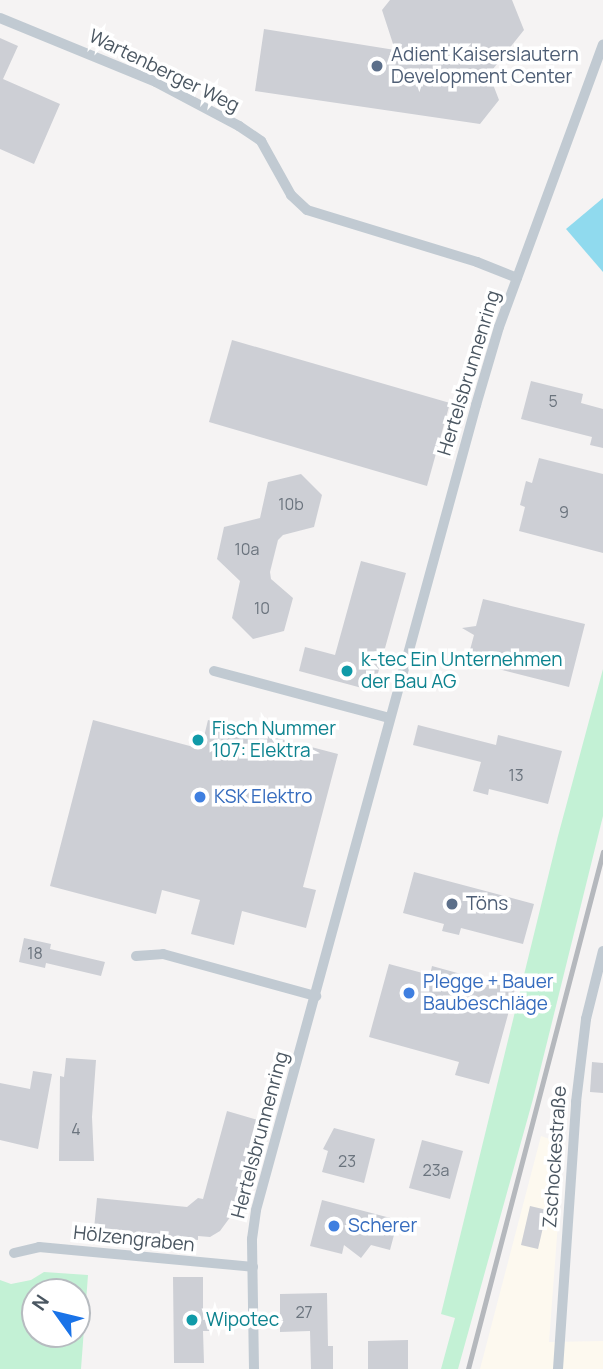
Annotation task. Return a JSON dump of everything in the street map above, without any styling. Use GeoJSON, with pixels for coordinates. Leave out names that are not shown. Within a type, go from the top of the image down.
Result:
{"type":"FeatureCollection","features":[{"type":"Feature","properties":{"kind":"street","name":"Wartenberger Weg"},"geometry":{"type":"LineString","coordinates":[[0,18],[156,82],[239,126],[261,141],[291,195],[307,210],[477,262],[517,278]]}},
{"type":"Feature","properties":{"kind":"street","name":"Hertelsbrunnenring"},"geometry":{"type":"LineString","coordinates":[[254,1369],[252,1239],[256,1210],[476,405],[517,278],[603,46]]}},
{"type":"Feature","properties":{"kind":"street"},"geometry":{"type":"LineString","coordinates":[[214,671],[390,718]]}},
{"type":"Feature","properties":{"kind":"street","name":"Zschockestraße"},"geometry":{"type":"LineString","coordinates":[[558,1369],[576,1102],[586,1019],[603,951]]}},
{"type":"Feature","properties":{"kind":"street"},"geometry":{"type":"LineString","coordinates":[[136,956],[163,954],[316,996]]}},
{"type":"Feature","properties":{"kind":"street","name":"Hölzengraben"},"geometry":{"type":"LineString","coordinates":[[14,1253],[39,1247],[253,1268]]}},
{"type":"Feature","properties":{"kind":"shaded area"},"geometry":{"type":"Polygon","coordinates":[[[541,1136],[564,1144],[549,1342],[603,1341],[603,1369],[480,1369],[541,1136]]]}},
{"type":"Feature","properties":{"kind":"green space"},"geometry":{"type":"Polygon","coordinates":[[[603,669],[603,816],[533,1099],[458,1369],[441,1369],[455,1318],[441,1314],[558,836],[603,669]]]}},
{"type":"Feature","properties":{"kind":"green space"},"geometry":{"type":"Polygon","coordinates":[[[44,1272],[88,1275],[88,1278],[34,1278],[44,1272]]]}},
{"type":"Feature","properties":{"kind":"green space"},"geometry":{"type":"Polygon","coordinates":[[[0,1280],[11,1284],[21,1282],[21,1348],[83,1348],[81,1369],[0,1369],[0,1280]]]}},
{"type":"Feature","properties":{"kind":"water"},"geometry":{"type":"Polygon","coordinates":[[[603,198],[603,272],[566,229],[603,198]]]}},
{"type":"Feature","properties":{"kind":"building","name":"Adient Kaiserslautern Development Center"},"geometry":{"type":"Polygon","coordinates":[[[390,0],[512,0],[524,30],[489,74],[499,100],[480,124],[255,91],[264,29],[395,50],[382,10],[390,0]]]}},
{"type":"Feature","properties":{"kind":"building"},"geometry":{"type":"Polygon","coordinates":[[[0,38],[18,46],[3,79],[60,104],[34,164],[0,149],[0,38]]]}},
{"type":"Feature","properties":{"kind":"building"},"geometry":{"type":"Polygon","coordinates":[[[232,340],[450,403],[427,486],[209,422],[232,340]]]}},
{"type":"Feature","properties":{"kind":"building"},"geometry":{"type":"Polygon","coordinates":[[[531,381],[583,394],[581,403],[603,409],[603,448],[590,445],[592,437],[521,419],[531,381]]]}},
{"type":"Feature","properties":{"kind":"building"},"geometry":{"type":"Polygon","coordinates":[[[539,458],[603,474],[603,553],[519,531],[525,507],[520,505],[526,481],[532,483],[539,458]]]}},
{"type":"Feature","properties":{"kind":"building"},"geometry":{"type":"Polygon","coordinates":[[[301,474],[322,495],[314,527],[283,535],[278,540],[270,572],[271,579],[293,598],[284,631],[253,639],[232,618],[240,581],[217,559],[224,527],[260,518],[268,482],[301,474]]]}},
{"type":"Feature","properties":{"kind":"building"},"geometry":{"type":"Polygon","coordinates":[[[361,561],[406,573],[373,691],[299,671],[305,647],[335,655],[361,561]]]}},
{"type":"Feature","properties":{"kind":"building"},"geometry":{"type":"Polygon","coordinates":[[[483,599],[585,624],[569,687],[467,661],[474,635],[462,628],[476,626],[483,599]]]}},
{"type":"Feature","properties":{"kind":"building","name":"KSK Elektro"},"geometry":{"type":"Polygon","coordinates":[[[93,720],[201,749],[208,720],[338,754],[303,887],[316,890],[306,928],[242,911],[234,945],[191,934],[200,900],[162,890],[156,914],[50,886],[93,720]]]}},
{"type":"Feature","properties":{"kind":"building"},"geometry":{"type":"Polygon","coordinates":[[[418,725],[496,745],[498,735],[562,751],[548,804],[489,789],[488,795],[473,791],[481,762],[413,745],[418,725]]]}},
{"type":"Feature","properties":{"kind":"building"},"geometry":{"type":"Polygon","coordinates":[[[414,872],[534,904],[523,944],[461,928],[459,935],[442,931],[444,924],[403,913],[414,872]]]}},
{"type":"Feature","properties":{"kind":"building"},"geometry":{"type":"Polygon","coordinates":[[[24,938],[51,944],[50,949],[105,962],[101,976],[46,963],[45,968],[19,962],[24,938]]]}},
{"type":"Feature","properties":{"kind":"building"},"geometry":{"type":"Polygon","coordinates":[[[389,964],[430,975],[432,966],[515,989],[489,1084],[455,1075],[459,1062],[369,1037],[389,964]]]}},
{"type":"Feature","properties":{"kind":"building"},"geometry":{"type":"Polygon","coordinates":[[[66,1058],[96,1060],[92,1117],[94,1161],[59,1161],[60,1076],[64,1077],[66,1058]]]}},
{"type":"Feature","properties":{"kind":"building"},"geometry":{"type":"Polygon","coordinates":[[[592,1062],[603,1063],[603,1093],[590,1092],[592,1062]]]}},
{"type":"Feature","properties":{"kind":"building"},"geometry":{"type":"Polygon","coordinates":[[[33,1071],[52,1074],[38,1149],[0,1140],[0,1083],[30,1089],[33,1071]]]}},
{"type":"Feature","properties":{"kind":"building"},"geometry":{"type":"Polygon","coordinates":[[[227,1111],[258,1120],[231,1216],[220,1231],[210,1237],[198,1236],[198,1240],[94,1229],[97,1198],[187,1207],[198,1198],[203,1199],[227,1111]]]}},
{"type":"Feature","properties":{"kind":"building"},"geometry":{"type":"Polygon","coordinates":[[[334,1128],[375,1139],[364,1183],[322,1172],[328,1151],[323,1149],[334,1128]]]}},
{"type":"Feature","properties":{"kind":"building"},"geometry":{"type":"Polygon","coordinates":[[[422,1140],[463,1151],[450,1199],[409,1188],[422,1140]]]}},
{"type":"Feature","properties":{"kind":"building"},"geometry":{"type":"Polygon","coordinates":[[[322,1200],[398,1220],[390,1250],[371,1245],[361,1258],[344,1245],[342,1254],[310,1246],[322,1200]]]}},
{"type":"Feature","properties":{"kind":"building"},"geometry":{"type":"Polygon","coordinates":[[[530,1206],[547,1210],[538,1249],[521,1245],[530,1206]]]}},
{"type":"Feature","properties":{"kind":"building","name":"Wipotec"},"geometry":{"type":"Polygon","coordinates":[[[173,1277],[203,1277],[203,1320],[210,1319],[210,1331],[203,1331],[204,1363],[174,1363],[173,1277]]]}},
{"type":"Feature","properties":{"kind":"building"},"geometry":{"type":"Polygon","coordinates":[[[327,1293],[328,1346],[333,1346],[333,1369],[311,1369],[310,1331],[280,1332],[280,1294],[327,1293]]]}},
{"type":"Feature","properties":{"kind":"building"},"geometry":{"type":"Polygon","coordinates":[[[408,1340],[408,1369],[368,1369],[368,1341],[408,1340]]]}},
{"type":"Feature","properties":{"kind":"railway"},"geometry":{"type":"LineString","coordinates":[[468,1369],[603,852]]}},
{"type":"Feature","properties":{"kind":"place","name":"Adient Kaiserslautern Development Center"},"geometry":{"type":"Point","coordinates":[377,66]}},
{"type":"Feature","properties":{"kind":"place","name":"k-tec Ein Unternehmen der Bau AG"},"geometry":{"type":"Point","coordinates":[347,671]}},
{"type":"Feature","properties":{"kind":"place","name":"Fisch Nummer 107: Elektra"},"geometry":{"type":"Point","coordinates":[198,740]}},
{"type":"Feature","properties":{"kind":"place","name":"KSK Elektro"},"geometry":{"type":"Point","coordinates":[200,797]}},
{"type":"Feature","properties":{"kind":"place","name":"Töns"},"geometry":{"type":"Point","coordinates":[452,904]}},
{"type":"Feature","properties":{"kind":"place","name":"Plegge + Bauer Baubeschläge"},"geometry":{"type":"Point","coordinates":[409,993]}},
{"type":"Feature","properties":{"kind":"place","name":"Scherer"},"geometry":{"type":"Point","coordinates":[334,1226]}},
{"type":"Feature","properties":{"kind":"place","name":"Wipotec"},"geometry":{"type":"Point","coordinates":[192,1320]}}]}
